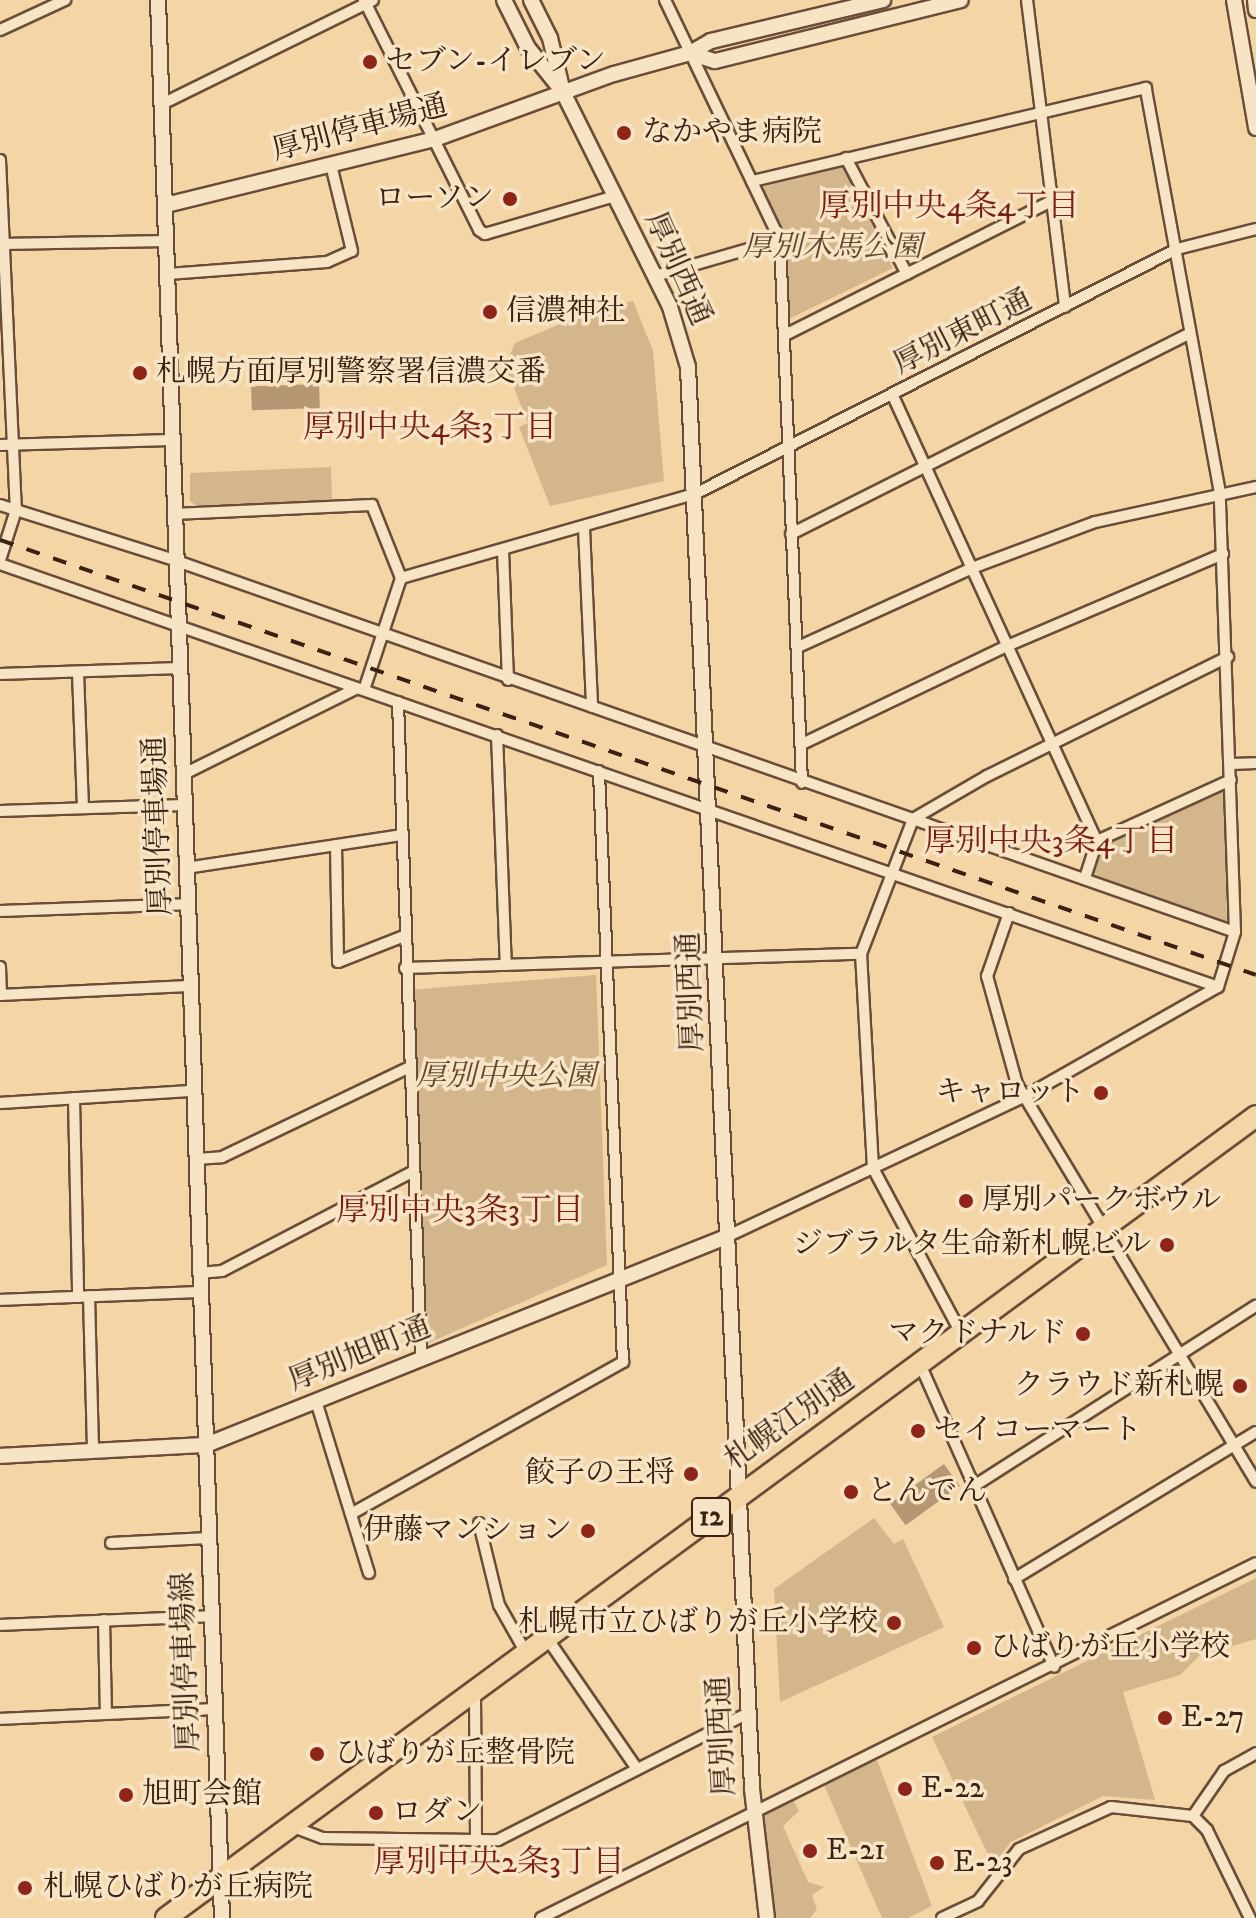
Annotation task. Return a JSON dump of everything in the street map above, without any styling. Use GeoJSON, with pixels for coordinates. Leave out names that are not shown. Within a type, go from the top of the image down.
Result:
{"type":"FeatureCollection","features":[{"type":"Feature","properties":{"kind":"highway","name":"札幌江別通"},"geometry":{"type":"LineString","coordinates":[[166,1918],[475,1694],[738,1494],[1256,1116]]}},
{"type":"Feature","properties":{"kind":"street"},"geometry":{"type":"LineString","coordinates":[[0,30],[65,0]]}},
{"type":"Feature","properties":{"kind":"street","name":"厚別停車場通"},"geometry":{"type":"LineString","coordinates":[[158,0],[176,625],[184,774],[206,1445]]}},
{"type":"Feature","properties":{"kind":"street","name":"厚別西通"},"geometry":{"type":"LineString","coordinates":[[504,0],[528,48],[563,92],[655,276],[688,367],[697,493],[718,962],[726,1237],[753,1814],[767,1918]]}},
{"type":"Feature","properties":{"kind":"street","name":"厚別西通"},"geometry":{"type":"LineString","coordinates":[[531,0],[550,38],[563,92]]}},
{"type":"Feature","properties":{"kind":"street"},"geometry":{"type":"LineString","coordinates":[[665,0],[780,240],[802,783]]}},
{"type":"Feature","properties":{"kind":"street","name":"厚別停車場通"},"geometry":{"type":"LineString","coordinates":[[166,205],[435,139],[563,92],[690,53],[711,41],[883,0]]}},
{"type":"Feature","properties":{"kind":"street"},"geometry":{"type":"LineString","coordinates":[[690,53],[715,61],[961,0]]}},
{"type":"Feature","properties":{"kind":"street"},"geometry":{"type":"LineString","coordinates":[[1027,0],[1065,307]]}},
{"type":"Feature","properties":{"kind":"street"},"geometry":{"type":"LineString","coordinates":[[1234,0],[1256,128]]}},
{"type":"Feature","properties":{"kind":"street"},"geometry":{"type":"LineString","coordinates":[[1255,0],[1256,10]]}},
{"type":"Feature","properties":{"kind":"street"},"geometry":{"type":"LineString","coordinates":[[162,104],[368,1],[485,234],[615,196]]}},
{"type":"Feature","properties":{"kind":"street"},"geometry":{"type":"LineString","coordinates":[[726,1237],[1024,1097],[1218,987],[1235,932],[1220,493],[1146,88],[752,181]]}},
{"type":"Feature","properties":{"kind":"street"},"geometry":{"type":"LineString","coordinates":[[846,158],[907,274]]}},
{"type":"Feature","properties":{"kind":"street"},"geometry":{"type":"LineString","coordinates":[[0,160],[4,335],[14,445],[16,510],[0,562],[1218,987]]}},
{"type":"Feature","properties":{"kind":"street"},"geometry":{"type":"LineString","coordinates":[[168,274],[327,262],[352,251],[331,165]]}},
{"type":"Feature","properties":{"kind":"street"},"geometry":{"type":"LineString","coordinates":[[785,335],[1053,200]]}},
{"type":"Feature","properties":{"kind":"street","name":"厚別東町通"},"geometry":{"type":"LineString","coordinates":[[401,578],[584,528],[697,493],[789,449],[1177,249],[1256,229]]}},
{"type":"Feature","properties":{"kind":"street"},"geometry":{"type":"LineString","coordinates":[[655,276],[780,240]]}},
{"type":"Feature","properties":{"kind":"street"},"geometry":{"type":"LineString","coordinates":[[2,244],[167,241]]}},
{"type":"Feature","properties":{"kind":"street"},"geometry":{"type":"LineString","coordinates":[[791,534],[1189,334]]}},
{"type":"Feature","properties":{"kind":"street"},"geometry":{"type":"LineString","coordinates":[[893,396],[1097,841],[1085,879]]}},
{"type":"Feature","properties":{"kind":"street"},"geometry":{"type":"LineString","coordinates":[[0,445],[170,440]]}},
{"type":"Feature","properties":{"kind":"street"},"geometry":{"type":"LineString","coordinates":[[798,647],[972,568],[1095,522],[1256,487]]}},
{"type":"Feature","properties":{"kind":"street"},"geometry":{"type":"LineString","coordinates":[[0,505],[174,560],[382,637],[592,707],[1235,932]]}},
{"type":"Feature","properties":{"kind":"street"},"geometry":{"type":"LineString","coordinates":[[173,514],[372,505],[401,578],[382,637],[360,689],[184,774]]}},
{"type":"Feature","properties":{"kind":"street"},"geometry":{"type":"LineString","coordinates":[[584,528],[592,707]]}},
{"type":"Feature","properties":{"kind":"street"},"geometry":{"type":"LineString","coordinates":[[503,550],[508,680]]}},
{"type":"Feature","properties":{"kind":"street"},"geometry":{"type":"LineString","coordinates":[[802,744],[1007,646],[1223,554]]}},
{"type":"Feature","properties":{"kind":"street"},"geometry":{"type":"LineString","coordinates":[[961,1333],[873,1168],[861,954],[892,872],[913,819],[1053,744],[1228,657]]}},
{"type":"Feature","properties":{"kind":"street"},"geometry":{"type":"LineString","coordinates":[[0,674],[180,668]]}},
{"type":"Feature","properties":{"kind":"street"},"geometry":{"type":"LineString","coordinates":[[78,672],[83,807]]}},
{"type":"Feature","properties":{"kind":"street"},"geometry":{"type":"LineString","coordinates":[[398,702],[408,1068],[421,1358]]}},
{"type":"Feature","properties":{"kind":"street"},"geometry":{"type":"LineString","coordinates":[[497,735],[506,965]]}},
{"type":"Feature","properties":{"kind":"street"},"geometry":{"type":"LineString","coordinates":[[1231,764],[1256,763]]}},
{"type":"Feature","properties":{"kind":"street"},"geometry":{"type":"LineString","coordinates":[[351,1514],[623,1362],[599,771]]}},
{"type":"Feature","properties":{"kind":"street"},"geometry":{"type":"LineString","coordinates":[[1097,841],[1231,780]]}},
{"type":"Feature","properties":{"kind":"street"},"geometry":{"type":"LineString","coordinates":[[0,811],[184,805]]}},
{"type":"Feature","properties":{"kind":"street"},"geometry":{"type":"LineString","coordinates":[[186,868],[402,835]]}},
{"type":"Feature","properties":{"kind":"street"},"geometry":{"type":"LineString","coordinates":[[336,845],[338,962],[404,936]]}},
{"type":"Feature","properties":{"kind":"street"},"geometry":{"type":"LineString","coordinates":[[0,911],[187,904]]}},
{"type":"Feature","properties":{"kind":"street"},"geometry":{"type":"LineString","coordinates":[[1009,913],[987,976],[1024,1097],[1256,1482]]}},
{"type":"Feature","properties":{"kind":"street"},"geometry":{"type":"LineString","coordinates":[[405,968],[718,962],[861,954]]}},
{"type":"Feature","properties":{"kind":"street"},"geometry":{"type":"LineString","coordinates":[[0,967],[1,995],[189,986]]}},
{"type":"Feature","properties":{"kind":"street"},"geometry":{"type":"LineString","coordinates":[[196,1159],[222,1157],[408,1068]]}},
{"type":"Feature","properties":{"kind":"street"},"geometry":{"type":"LineString","coordinates":[[0,1103],[193,1091]]}},
{"type":"Feature","properties":{"kind":"street"},"geometry":{"type":"LineString","coordinates":[[74,1098],[93,1451]]}},
{"type":"Feature","properties":{"kind":"street"},"geometry":{"type":"LineString","coordinates":[[199,1273],[222,1271],[412,1172]]}},
{"type":"Feature","properties":{"kind":"street","name":"厚別旭町通"},"geometry":{"type":"LineString","coordinates":[[0,1456],[206,1445],[726,1237]]}},
{"type":"Feature","properties":{"kind":"street"},"geometry":{"type":"LineString","coordinates":[[0,1300],[200,1292]]}},
{"type":"Feature","properties":{"kind":"street"},"geometry":{"type":"LineString","coordinates":[[974,1486],[1256,1306]]}},
{"type":"Feature","properties":{"kind":"street"},"geometry":{"type":"LineString","coordinates":[[920,1364],[1054,1667]]}},
{"type":"Feature","properties":{"kind":"street"},"geometry":{"type":"LineString","coordinates":[[316,1401],[369,1573]]}},
{"type":"Feature","properties":{"kind":"street"},"geometry":{"type":"LineString","coordinates":[[1014,1579],[1256,1432]]}},
{"type":"Feature","properties":{"kind":"street","name":"厚別停車場線"},"geometry":{"type":"LineString","coordinates":[[206,1445],[221,1877]]}},
{"type":"Feature","properties":{"kind":"street"},"geometry":{"type":"LineString","coordinates":[[479,1523],[499,1605],[526,1653]]}},
{"type":"Feature","properties":{"kind":"street"},"geometry":{"type":"LineString","coordinates":[[111,1543],[208,1538]]}},
{"type":"Feature","properties":{"kind":"street"},"geometry":{"type":"LineString","coordinates":[[541,1918],[1054,1667],[1256,1563]]}},
{"type":"Feature","properties":{"kind":"street"},"geometry":{"type":"LineString","coordinates":[[0,1625],[211,1616]]}},
{"type":"Feature","properties":{"kind":"street"},"geometry":{"type":"LineString","coordinates":[[104,1620],[106,1713]]}},
{"type":"Feature","properties":{"kind":"street"},"geometry":{"type":"LineString","coordinates":[[547,1638],[637,1769]]}},
{"type":"Feature","properties":{"kind":"street"},"geometry":{"type":"LineString","coordinates":[[475,1694],[476,1841]]}},
{"type":"Feature","properties":{"kind":"street"},"geometry":{"type":"LineString","coordinates":[[0,1719],[215,1709]]}},
{"type":"Feature","properties":{"kind":"street"},"geometry":{"type":"LineString","coordinates":[[291,1826],[323,1838],[498,1840],[748,1713]]}},
{"type":"Feature","properties":{"kind":"street"},"geometry":{"type":"LineString","coordinates":[[1193,1816],[1224,1771],[1256,1753]]}},
{"type":"Feature","properties":{"kind":"street"},"geometry":{"type":"LineString","coordinates":[[942,1918],[978,1901],[1019,1849],[1089,1814],[1111,1807],[1193,1816],[1207,1830],[1250,1918]]}},
{"type":"Feature","properties":{"kind":"street"},"geometry":{"type":"LineString","coordinates":[[221,1877],[222,1918]]}},
{"type":"Feature","properties":{"kind":"green space","name":"厚別木馬公園"},"geometry":{"type":"Polygon","coordinates":[[[842,164],[893,268],[789,319],[785,233],[763,187],[842,164]]]}},
{"type":"Feature","properties":{"kind":"green space"},"geometry":{"type":"Polygon","coordinates":[[[633,301],[653,351],[664,481],[550,506],[519,427],[528,423],[505,366],[515,343],[598,308],[633,301]]]}},
{"type":"Feature","properties":{"kind":"green space"},"geometry":{"type":"Polygon","coordinates":[[[331,467],[332,501],[198,507],[190,501],[190,473],[331,467]]]}},
{"type":"Feature","properties":{"kind":"green space"},"geometry":{"type":"Polygon","coordinates":[[[1223,787],[1227,922],[1091,875],[1100,847],[1223,787]]]}},
{"type":"Feature","properties":{"kind":"green space","name":"厚別中央公園"},"geometry":{"type":"Polygon","coordinates":[[[596,975],[607,1265],[426,1344],[408,990],[596,975]]]}},
{"type":"Feature","properties":{"kind":"green space"},"geometry":{"type":"Polygon","coordinates":[[[874,1518],[894,1544],[903,1539],[944,1627],[780,1702],[774,1589],[874,1518]]]}},
{"type":"Feature","properties":{"kind":"green space"},"geometry":{"type":"Polygon","coordinates":[[[1256,1578],[1256,1639],[1199,1656],[1180,1675],[1123,1692],[1155,1800],[1103,1796],[1011,1842],[993,1865],[932,1737],[1256,1578]]]}},
{"type":"Feature","properties":{"kind":"green space"},"geometry":{"type":"Polygon","coordinates":[[[876,1757],[932,1906],[908,1918],[882,1918],[823,1783],[876,1757]]]}},
{"type":"Feature","properties":{"kind":"green space"},"geometry":{"type":"Polygon","coordinates":[[[791,1795],[799,1811],[783,1826],[808,1882],[824,1887],[812,1895],[817,1910],[810,1918],[774,1918],[762,1825],[767,1811],[791,1795]]]}},
{"type":"Feature","properties":{"kind":"shaded area"},"geometry":{"type":"Polygon","coordinates":[[[319,384],[320,408],[252,410],[251,386],[319,384]]]}},
{"type":"Feature","properties":{"kind":"shaded area"},"geometry":{"type":"Polygon","coordinates":[[[944,1464],[960,1486],[906,1525],[890,1503],[944,1464]]]}},
{"type":"Feature","properties":{"kind":"railway"},"geometry":{"type":"LineString","coordinates":[[0,540],[1256,975]]}},
{"type":"Feature","properties":{"kind":"place","name":"セブン-イレブン"},"geometry":{"type":"Point","coordinates":[370,62]}},
{"type":"Feature","properties":{"kind":"place","name":"なかやま病院"},"geometry":{"type":"Point","coordinates":[624,133]}},
{"type":"Feature","properties":{"kind":"place","name":"ローソン"},"geometry":{"type":"Point","coordinates":[510,199]}},
{"type":"Feature","properties":{"kind":"place","name":"信濃神社"},"geometry":{"type":"Point","coordinates":[490,312]}},
{"type":"Feature","properties":{"kind":"place","name":"札幌方面厚別警察署信濃交番"},"geometry":{"type":"Point","coordinates":[140,373]}},
{"type":"Feature","properties":{"kind":"place","name":"キャロット"},"geometry":{"type":"Point","coordinates":[1101,1093]}},
{"type":"Feature","properties":{"kind":"place","name":"厚別パークボウル"},"geometry":{"type":"Point","coordinates":[966,1201]}},
{"type":"Feature","properties":{"kind":"place","name":"ジブラルタ生命新札幌ビル"},"geometry":{"type":"Point","coordinates":[1167,1245]}},
{"type":"Feature","properties":{"kind":"place","name":"マクドナルド"},"geometry":{"type":"Point","coordinates":[1083,1334]}},
{"type":"Feature","properties":{"kind":"place","name":"クラウド新札幌"},"geometry":{"type":"Point","coordinates":[1240,1386]}},
{"type":"Feature","properties":{"kind":"place","name":"セイコーマート"},"geometry":{"type":"Point","coordinates":[918,1431]}},
{"type":"Feature","properties":{"kind":"place","name":"餃子の王将"},"geometry":{"type":"Point","coordinates":[691,1474]}},
{"type":"Feature","properties":{"kind":"place","name":"とんでん"},"geometry":{"type":"Point","coordinates":[851,1492]}},
{"type":"Feature","properties":{"kind":"place","name":"伊藤マンション"},"geometry":{"type":"Point","coordinates":[588,1531]}},
{"type":"Feature","properties":{"kind":"place","name":"札幌市立ひばりが丘小学校"},"geometry":{"type":"Point","coordinates":[894,1623]}},
{"type":"Feature","properties":{"kind":"place","name":"ひばりが丘小学校"},"geometry":{"type":"Point","coordinates":[974,1648]}},
{"type":"Feature","properties":{"kind":"place","name":"E-27"},"geometry":{"type":"Point","coordinates":[1165,1718]}},
{"type":"Feature","properties":{"kind":"place","name":"ひばりが丘整骨院"},"geometry":{"type":"Point","coordinates":[317,1754]}},
{"type":"Feature","properties":{"kind":"place","name":"E-22"},"geometry":{"type":"Point","coordinates":[905,1789]}},
{"type":"Feature","properties":{"kind":"place","name":"旭町会館"},"geometry":{"type":"Point","coordinates":[126,1795]}},
{"type":"Feature","properties":{"kind":"place","name":"ロダン"},"geometry":{"type":"Point","coordinates":[376,1813]}},
{"type":"Feature","properties":{"kind":"place","name":"E-21"},"geometry":{"type":"Point","coordinates":[810,1851]}},
{"type":"Feature","properties":{"kind":"place","name":"E-23"},"geometry":{"type":"Point","coordinates":[937,1863]}},
{"type":"Feature","properties":{"kind":"place","name":"札幌ひばりが丘病院"},"geometry":{"type":"Point","coordinates":[25,1888]}},
{"type":"Feature","properties":{"kind":"district","name":"厚別中央4条4丁目"},"geometry":{"type":"Point","coordinates":[949,207]}},
{"type":"Feature","properties":{"kind":"district","name":"厚別中央4条3丁目"},"geometry":{"type":"Point","coordinates":[430,428]}},
{"type":"Feature","properties":{"kind":"district","name":"厚別中央3条4丁目"},"geometry":{"type":"Point","coordinates":[1051,842]}},
{"type":"Feature","properties":{"kind":"district","name":"厚別中央3条3丁目"},"geometry":{"type":"Point","coordinates":[460,1211]}},
{"type":"Feature","properties":{"kind":"district","name":"厚別中央2条3丁目"},"geometry":{"type":"Point","coordinates":[499,1863]}}]}
